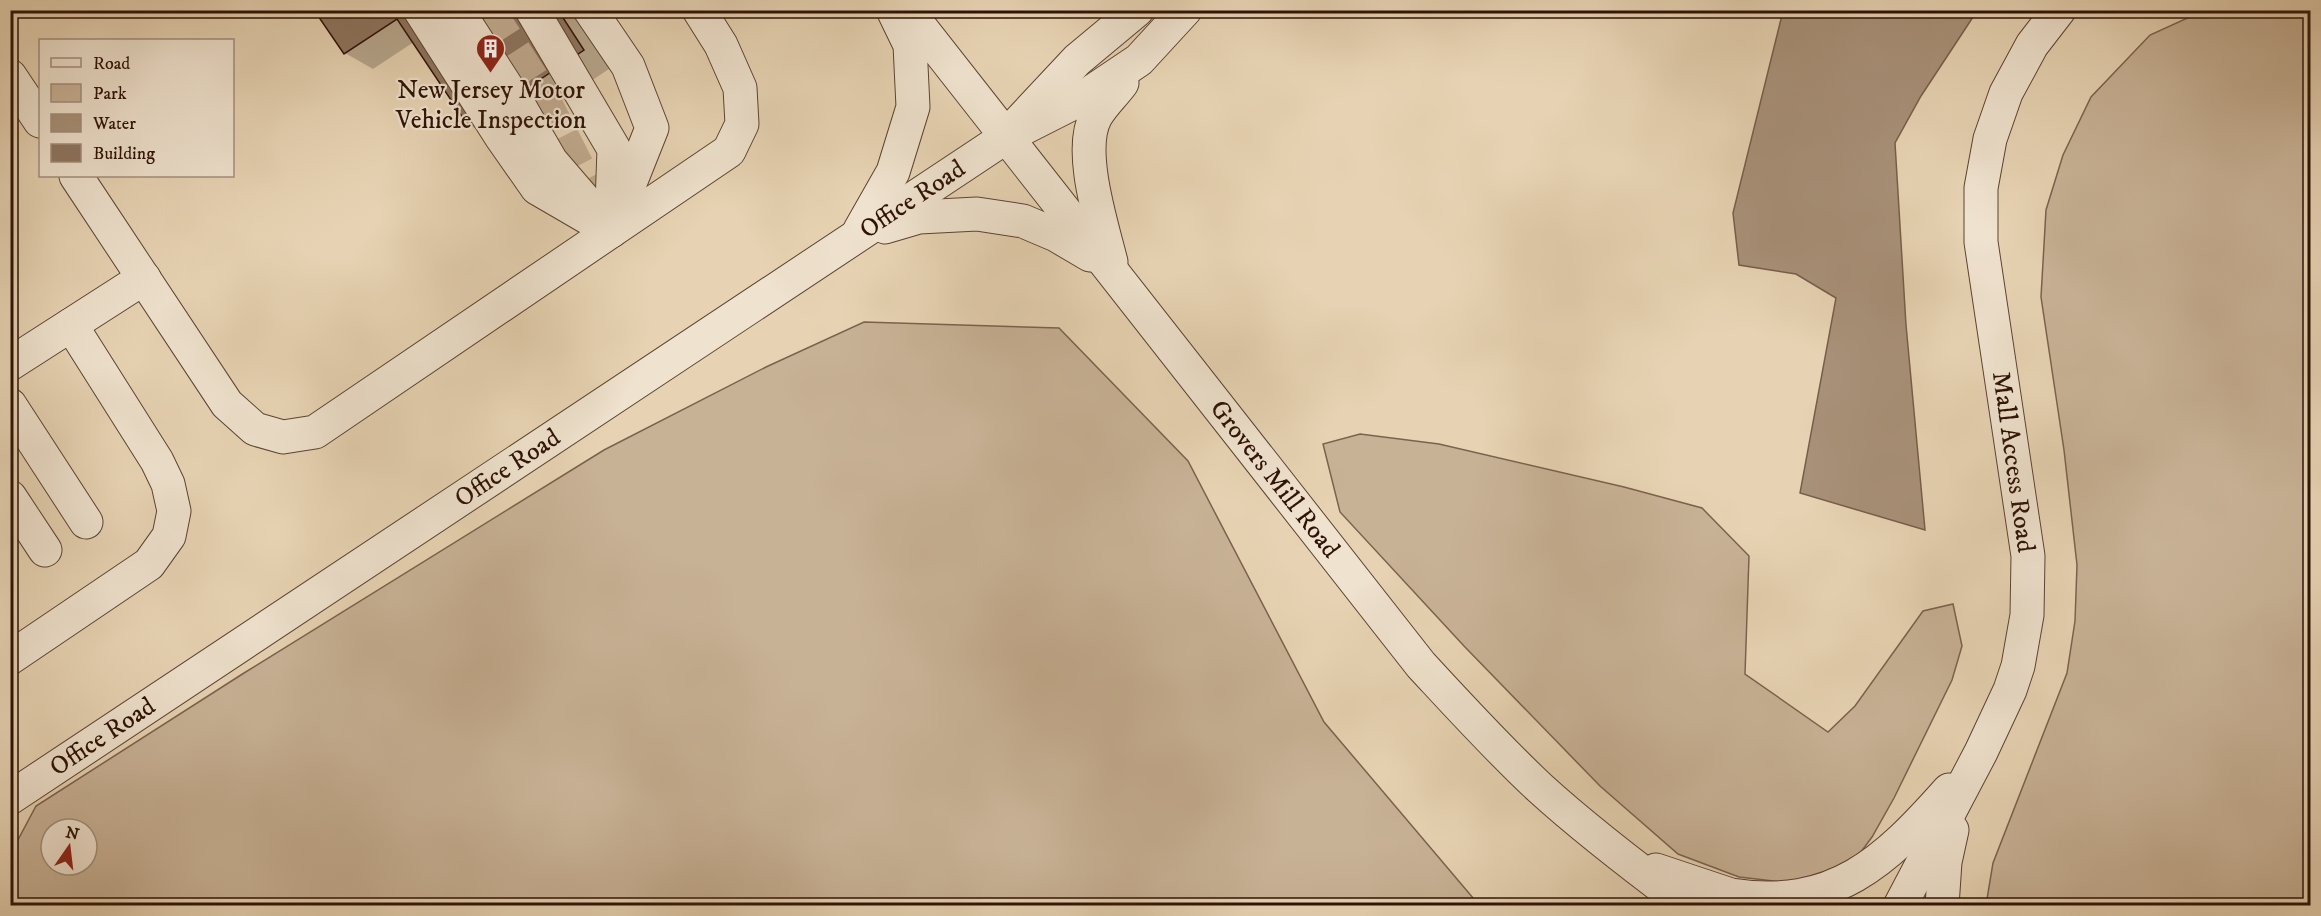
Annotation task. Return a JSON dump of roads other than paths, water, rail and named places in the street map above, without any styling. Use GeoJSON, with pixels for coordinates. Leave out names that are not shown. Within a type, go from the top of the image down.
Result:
{"type":"FeatureCollection","features":[{"type":"Feature","properties":{"kind":"street"},"geometry":{"type":"LineString","coordinates":[[420,10],[537,188],[611,231]]}},
{"type":"Feature","properties":{"kind":"street"},"geometry":{"type":"LineString","coordinates":[[457,10],[521,109],[551,161],[611,231]]}},
{"type":"Feature","properties":{"kind":"street"},"geometry":{"type":"LineString","coordinates":[[532,10],[614,149],[611,231]]}},
{"type":"Feature","properties":{"kind":"street"},"geometry":{"type":"LineString","coordinates":[[590,10],[628,66],[652,128],[611,231]]}},
{"type":"Feature","properties":{"kind":"street"},"geometry":{"type":"LineString","coordinates":[[77,177],[227,404],[255,429],[283,437],[315,432],[729,151],[742,124],[740,88],[721,45],[699,10]]}},
{"type":"Feature","properties":{"kind":"street"},"geometry":{"type":"LineString","coordinates":[[857,235],[893,172],[914,106],[910,45],[893,10]]}},
{"type":"Feature","properties":{"kind":"street","name":"Grovers Mill Road"},"geometry":{"type":"LineString","coordinates":[[907,10],[1421,665],[1487,737],[1540,788],[1614,851],[1687,906]]}},
{"type":"Feature","properties":{"kind":"street"},"geometry":{"type":"LineString","coordinates":[[1006,137],[1077,60],[1137,10]]}},
{"type":"Feature","properties":{"kind":"street"},"geometry":{"type":"LineString","coordinates":[[1111,271],[1096,205],[1089,156],[1089,136],[1096,117],[1139,60],[1185,10]]}},
{"type":"Feature","properties":{"kind":"street","name":"Mall Access Road"},"geometry":{"type":"LineString","coordinates":[[1900,906],[1981,752],[2010,690],[2018,666],[2027,615],[2028,556],[1981,242],[1981,188],[1990,139],[2006,93],[2032,45],[2060,10]]}},
{"type":"Feature","properties":{"kind":"street"},"geometry":{"type":"LineString","coordinates":[[1006,137],[1081,99],[1139,60]]}},
{"type":"Feature","properties":{"kind":"street"},"geometry":{"type":"LineString","coordinates":[[10,76],[39,120]]}},
{"type":"Feature","properties":{"kind":"street","name":"Office Road"},"geometry":{"type":"LineString","coordinates":[[10,798],[1006,137]]}},
{"type":"Feature","properties":{"kind":"street"},"geometry":{"type":"LineString","coordinates":[[857,235],[919,217],[977,214],[1023,221],[1056,235],[1111,271]]}},
{"type":"Feature","properties":{"kind":"street"},"geometry":{"type":"LineString","coordinates":[[10,364],[144,278]]}},
{"type":"Feature","properties":{"kind":"street"},"geometry":{"type":"LineString","coordinates":[[10,658],[149,564],[169,536],[174,511],[168,484],[157,461],[71,325]]}},
{"type":"Feature","properties":{"kind":"street"},"geometry":{"type":"LineString","coordinates":[[10,405],[86,522]]}},
{"type":"Feature","properties":{"kind":"street"},"geometry":{"type":"LineString","coordinates":[[10,497],[45,550]]}},
{"type":"Feature","properties":{"kind":"street"},"geometry":{"type":"LineString","coordinates":[[1614,851],[1672,876],[1731,896],[1774,899],[1816,892],[1851,879],[1891,850],[1933,808],[1981,752]]}},
{"type":"Feature","properties":{"kind":"street"},"geometry":{"type":"LineString","coordinates":[[1942,906],[1942,885],[1949,842],[1962,798],[1981,752]]}},
{"type":"Feature","properties":{"kind":"water"},"geometry":{"type":"Polygon","coordinates":[[[1783,11],[1977,11],[1921,96],[1895,143],[1906,325],[1925,530],[1800,493],[1836,298],[1796,274],[1739,265],[1733,213],[1783,11]]]}},
{"type":"Feature","properties":{"kind":"tunnel"},"geometry":{"type":"LineString","coordinates":[[488,10],[535,83],[599,208]]}},
{"type":"Feature","properties":{"kind":"place","name":"New Jersey Motor Vehicle Inspection"},"geometry":{"type":"Point","coordinates":[491,74]}}]}
